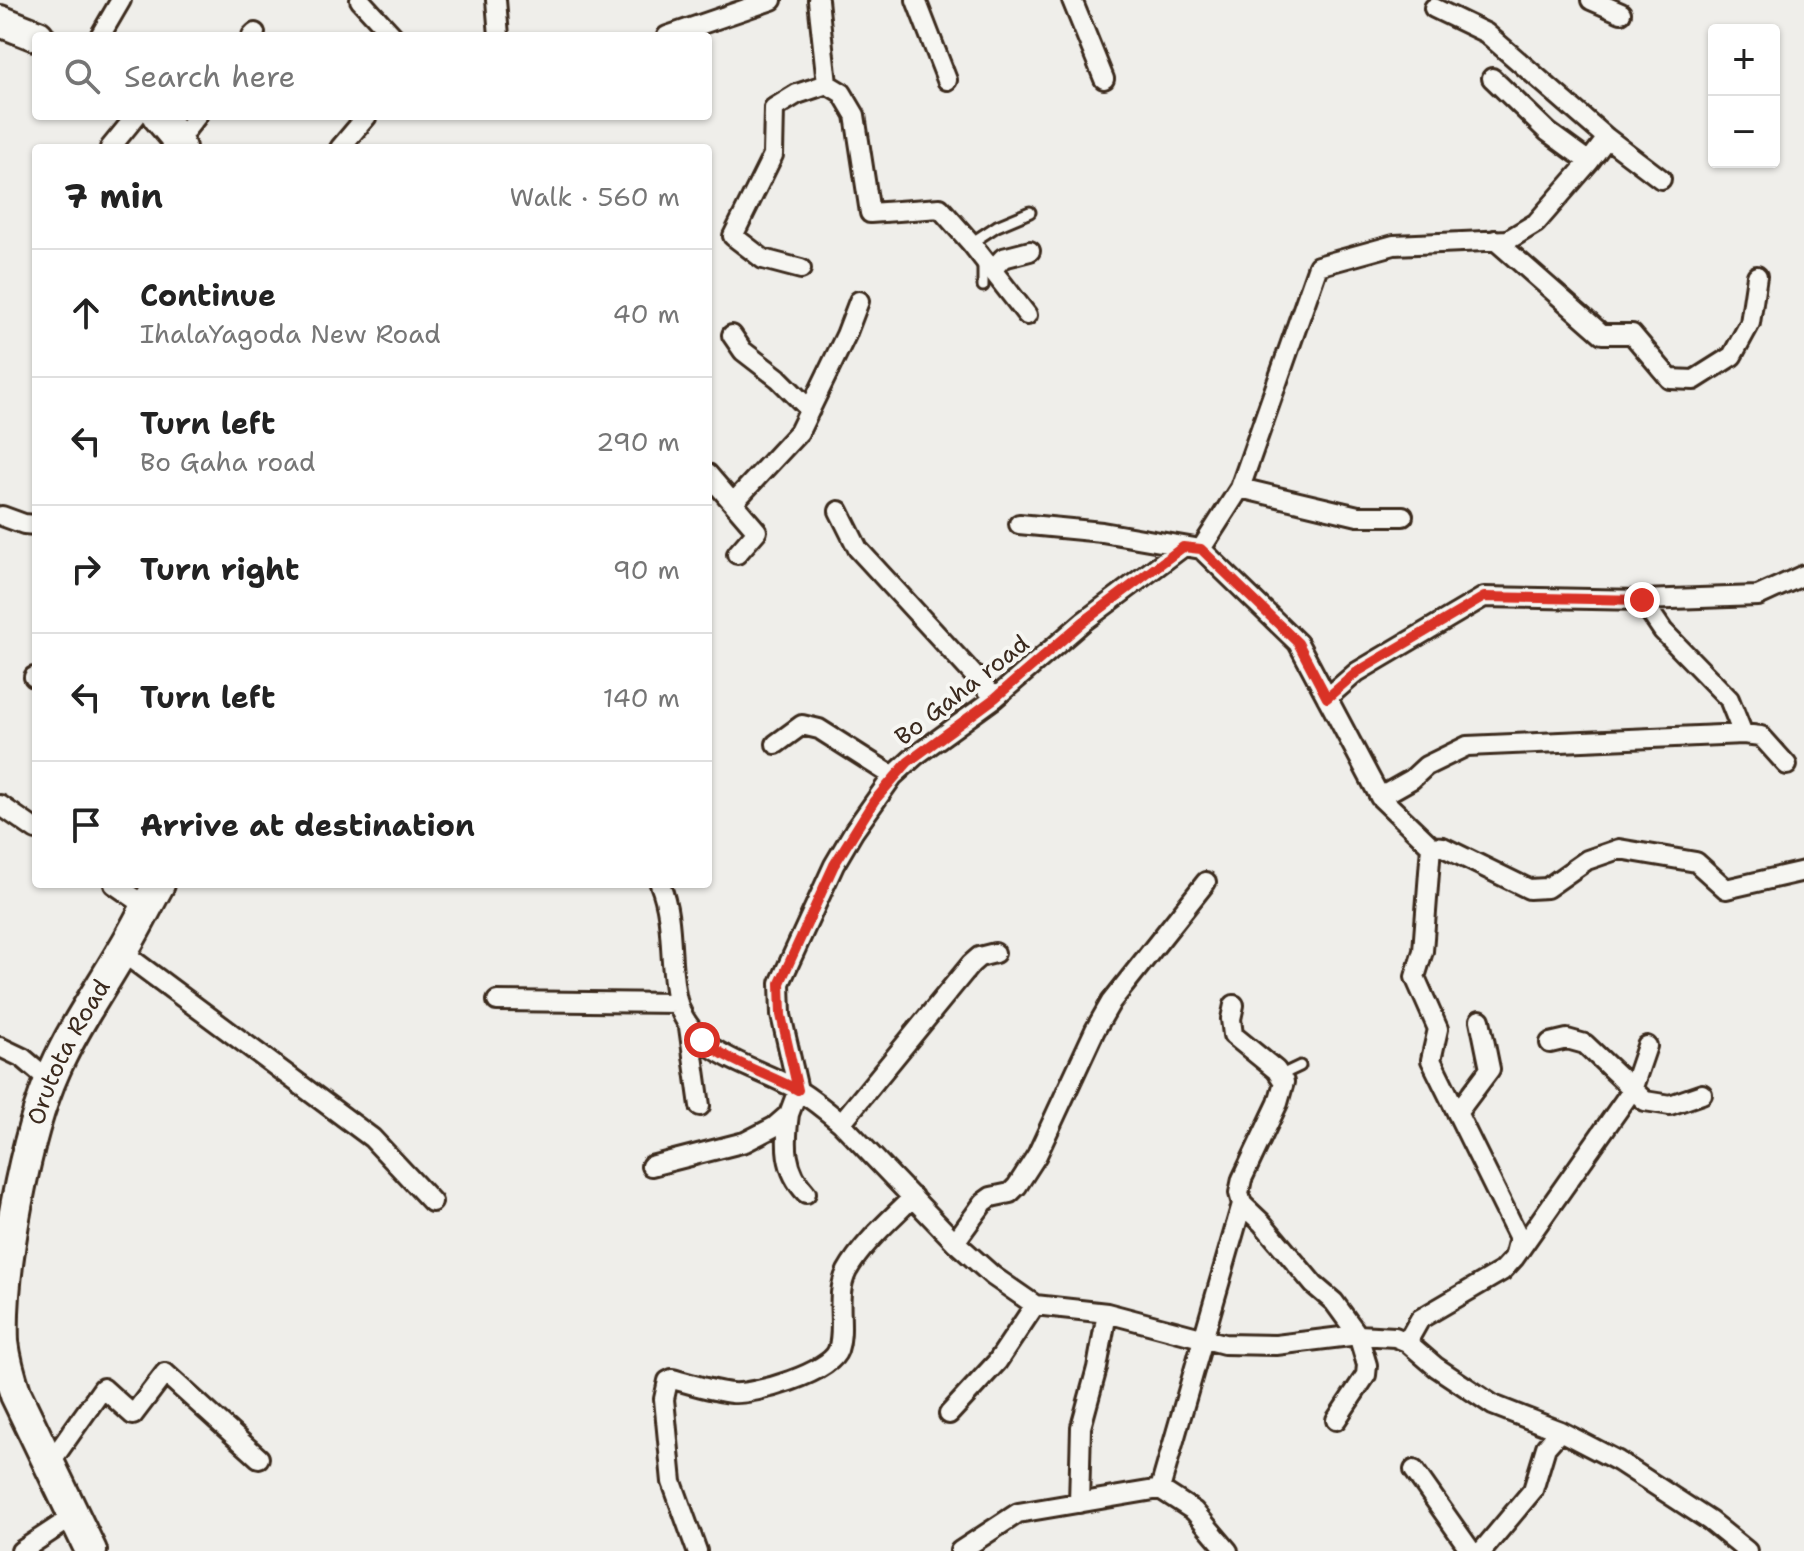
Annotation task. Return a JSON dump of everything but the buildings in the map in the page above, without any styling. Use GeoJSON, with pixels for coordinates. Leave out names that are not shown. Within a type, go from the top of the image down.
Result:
{"type":"FeatureCollection","features":[{"type":"Feature","properties":{"kind":"main road"},"geometry":{"type":"LineString","coordinates":[[0,21],[32,34]]}},
{"type":"Feature","properties":{"kind":"main road"},"geometry":{"type":"LineString","coordinates":[[161,120],[178,144]]}},
{"type":"Feature","properties":{"kind":"main road","name":"Orutota Road"},"geometry":{"type":"LineString","coordinates":[[91,1551],[50,1463],[7,1388],[2,1339],[3,1268],[24,1162],[50,1081],[91,1002],[153,895]]}},
{"type":"Feature","properties":{"kind":"street"},"geometry":{"type":"LineString","coordinates":[[102,32],[121,0]]}},
{"type":"Feature","properties":{"kind":"street"},"geometry":{"type":"LineString","coordinates":[[360,0],[389,32]]}},
{"type":"Feature","properties":{"kind":"street"},"geometry":{"type":"LineString","coordinates":[[496,0],[499,32]]}},
{"type":"Feature","properties":{"kind":"street"},"geometry":{"type":"LineString","coordinates":[[679,32],[772,0]]}},
{"type":"Feature","properties":{"kind":"street"},"geometry":{"type":"LineString","coordinates":[[818,0],[827,84]]}},
{"type":"Feature","properties":{"kind":"street"},"geometry":{"type":"LineString","coordinates":[[916,0],[947,80]]}},
{"type":"Feature","properties":{"kind":"street"},"geometry":{"type":"LineString","coordinates":[[1072,0],[1104,79]]}},
{"type":"Feature","properties":{"kind":"street"},"geometry":{"type":"LineString","coordinates":[[1591,0],[1621,13]]}},
{"type":"Feature","properties":{"kind":"street"},"geometry":{"type":"LineString","coordinates":[[1434,8],[1486,33],[1607,138],[1661,179]]}},
{"type":"Feature","properties":{"kind":"street"},"geometry":{"type":"LineString","coordinates":[[1492,78],[1548,132],[1589,162]]}},
{"type":"Feature","properties":{"kind":"street"},"geometry":{"type":"LineString","coordinates":[[801,269],[763,259],[733,236],[773,155],[774,108],[797,94],[827,84],[842,93],[855,115],[870,213],[940,208],[971,243],[986,272],[1027,315]]}},
{"type":"Feature","properties":{"kind":"street"},"geometry":{"type":"LineString","coordinates":[[113,144],[133,120]]}},
{"type":"Feature","properties":{"kind":"street"},"geometry":{"type":"LineString","coordinates":[[178,144],[194,120]]}},
{"type":"Feature","properties":{"kind":"street"},"geometry":{"type":"LineString","coordinates":[[343,144],[364,120]]}},
{"type":"Feature","properties":{"kind":"street"},"geometry":{"type":"LineString","coordinates":[[1192,548],[1240,488],[1318,266],[1394,245],[1508,240],[1536,223],[1607,138]]}},
{"type":"Feature","properties":{"kind":"street"},"geometry":{"type":"LineString","coordinates":[[1495,240],[1602,334],[1632,334],[1670,379],[1694,380],[1732,356],[1750,323],[1757,276]]}},
{"type":"Feature","properties":{"kind":"street"},"geometry":{"type":"LineString","coordinates":[[986,272],[1003,258],[1030,251]]}},
{"type":"Feature","properties":{"kind":"street"},"geometry":{"type":"LineString","coordinates":[[733,503],[799,432],[859,301]]}},
{"type":"Feature","properties":{"kind":"street"},"geometry":{"type":"LineString","coordinates":[[732,335],[743,351],[778,378],[810,410]]}},
{"type":"Feature","properties":{"kind":"street"},"geometry":{"type":"LineString","coordinates":[[712,479],[757,531],[737,554]]}},
{"type":"Feature","properties":{"kind":"street"},"geometry":{"type":"LineString","coordinates":[[1240,488],[1358,516],[1403,516]]}},
{"type":"Feature","properties":{"kind":"street"},"geometry":{"type":"LineString","coordinates":[[839,511],[858,549],[995,698]]}},
{"type":"Feature","properties":{"kind":"street"},"geometry":{"type":"LineString","coordinates":[[2,516],[32,525]]}},
{"type":"Feature","properties":{"kind":"street"},"geometry":{"type":"LineString","coordinates":[[1019,524],[1102,532],[1192,548],[1298,643],[1380,797],[1431,846],[1443,847],[1529,889],[1547,888],[1587,860],[1619,849],[1696,862],[1726,889],[1804,871]]}},
{"type":"Feature","properties":{"kind":"street","name":"Bo Gaha road"},"geometry":{"type":"LineString","coordinates":[[798,1090],[781,1015],[780,983],[834,865],[893,776],[915,756],[995,698],[1083,622],[1192,548]]}},
{"type":"Feature","properties":{"kind":"street"},"geometry":{"type":"LineString","coordinates":[[1327,698],[1357,672],[1484,597],[1642,600],[1758,596],[1804,575]]}},
{"type":"Feature","properties":{"kind":"street"},"geometry":{"type":"LineString","coordinates":[[1642,600],[1663,631],[1729,699],[1743,734]]}},
{"type":"Feature","properties":{"kind":"street"},"geometry":{"type":"LineString","coordinates":[[776,744],[802,725],[819,729],[893,776]]}},
{"type":"Feature","properties":{"kind":"street"},"geometry":{"type":"LineString","coordinates":[[1380,797],[1412,779],[1426,766],[1467,746],[1743,734],[1761,736],[1787,765]]}},
{"type":"Feature","properties":{"kind":"street"},"geometry":{"type":"LineString","coordinates":[[0,805],[32,827]]}},
{"type":"Feature","properties":{"kind":"street"},"geometry":{"type":"LineString","coordinates":[[1431,846],[1423,951],[1415,977],[1438,1029],[1431,1060],[1519,1238],[1514,1258]]}},
{"type":"Feature","properties":{"kind":"street"},"geometry":{"type":"LineString","coordinates":[[955,1242],[984,1202],[991,1197],[1010,1193],[1017,1186],[1037,1155],[1111,1002],[1206,882]]}},
{"type":"Feature","properties":{"kind":"street"},"geometry":{"type":"LineString","coordinates":[[128,888],[153,895]]}},
{"type":"Feature","properties":{"kind":"street"},"geometry":{"type":"LineString","coordinates":[[661,888],[669,920],[678,1003],[689,1027],[700,1106]]}},
{"type":"Feature","properties":{"kind":"street"},"geometry":{"type":"LineString","coordinates":[[122,952],[372,1138],[432,1202]]}},
{"type":"Feature","properties":{"kind":"street"},"geometry":{"type":"LineString","coordinates":[[841,1123],[971,964],[979,957],[995,953]]}},
{"type":"Feature","properties":{"kind":"street"},"geometry":{"type":"LineString","coordinates":[[497,1001],[678,1003]]}},
{"type":"Feature","properties":{"kind":"street"},"geometry":{"type":"LineString","coordinates":[[1234,1005],[1233,1035],[1281,1075],[1283,1089],[1242,1179],[1239,1193],[1242,1204],[1272,1234],[1296,1266],[1334,1302],[1358,1335],[1367,1365],[1366,1375],[1336,1420]]}},
{"type":"Feature","properties":{"kind":"street"},"geometry":{"type":"LineString","coordinates":[[1457,1113],[1490,1069],[1480,1020]]}},
{"type":"Feature","properties":{"kind":"street"},"geometry":{"type":"LineString","coordinates":[[689,1027],[734,1062],[798,1090],[841,1123],[955,1242],[993,1276],[1035,1305],[1107,1313],[1224,1344],[1276,1345],[1358,1335],[1395,1337],[1407,1342],[1436,1367],[1493,1405],[1560,1431],[1618,1461],[1686,1505],[1730,1544],[1747,1551]]}},
{"type":"Feature","properties":{"kind":"street"},"geometry":{"type":"LineString","coordinates":[[1550,1043],[1567,1039],[1585,1044],[1645,1101],[1670,1105],[1702,1094]]}},
{"type":"Feature","properties":{"kind":"street"},"geometry":{"type":"LineString","coordinates":[[1407,1342],[1420,1319],[1502,1271],[1514,1258],[1632,1090],[1647,1046]]}},
{"type":"Feature","properties":{"kind":"street"},"geometry":{"type":"LineString","coordinates":[[0,1047],[23,1058],[50,1081]]}},
{"type":"Feature","properties":{"kind":"street"},"geometry":{"type":"LineString","coordinates":[[798,1090],[789,1114],[786,1157],[797,1184],[806,1193]]}},
{"type":"Feature","properties":{"kind":"street"},"geometry":{"type":"LineString","coordinates":[[651,1166],[745,1142],[774,1127],[789,1114]]}},
{"type":"Feature","properties":{"kind":"street"},"geometry":{"type":"LineString","coordinates":[[697,1551],[672,1482],[665,1386],[672,1379],[734,1393],[757,1391],[813,1372],[831,1360],[838,1351],[842,1287],[848,1271],[913,1197]]}},
{"type":"Feature","properties":{"kind":"street"},"geometry":{"type":"LineString","coordinates":[[1160,1489],[1242,1204]]}},
{"type":"Feature","properties":{"kind":"street"},"geometry":{"type":"LineString","coordinates":[[949,1414],[997,1362],[1035,1305]]}},
{"type":"Feature","properties":{"kind":"street"},"geometry":{"type":"LineString","coordinates":[[1079,1503],[1081,1427],[1097,1368],[1107,1313]]}},
{"type":"Feature","properties":{"kind":"street"},"geometry":{"type":"LineString","coordinates":[[50,1463],[103,1388],[133,1415],[165,1373],[259,1458]]}},
{"type":"Feature","properties":{"kind":"street"},"geometry":{"type":"LineString","coordinates":[[1482,1551],[1533,1490],[1546,1447],[1560,1431]]}},
{"type":"Feature","properties":{"kind":"street"},"geometry":{"type":"LineString","coordinates":[[1414,1470],[1471,1551]]}},
{"type":"Feature","properties":{"kind":"street"},"geometry":{"type":"LineString","coordinates":[[960,1551],[1018,1513],[1160,1489],[1194,1511],[1228,1551]]}},
{"type":"Feature","properties":{"kind":"street"},"geometry":{"type":"LineString","coordinates":[[21,1551],[74,1516]]}},
{"type":"Feature","properties":{"kind":"lane"},"geometry":{"type":"LineString","coordinates":[[971,243],[997,226],[1030,212]]}},
{"type":"Feature","properties":{"kind":"lane"},"geometry":{"type":"LineString","coordinates":[[1281,1075],[1300,1066]]}},
{"type":"Feature","properties":{"kind":"route"},"geometry":{"type":"LineString","coordinates":[[702,1040],[734,1062],[798,1090],[781,1015],[780,983],[834,865],[874,801],[893,776],[915,756],[995,698],[1083,622],[1183,547],[1201,549],[1298,643],[1327,698],[1357,672],[1484,597],[1642,600]]}}]}
